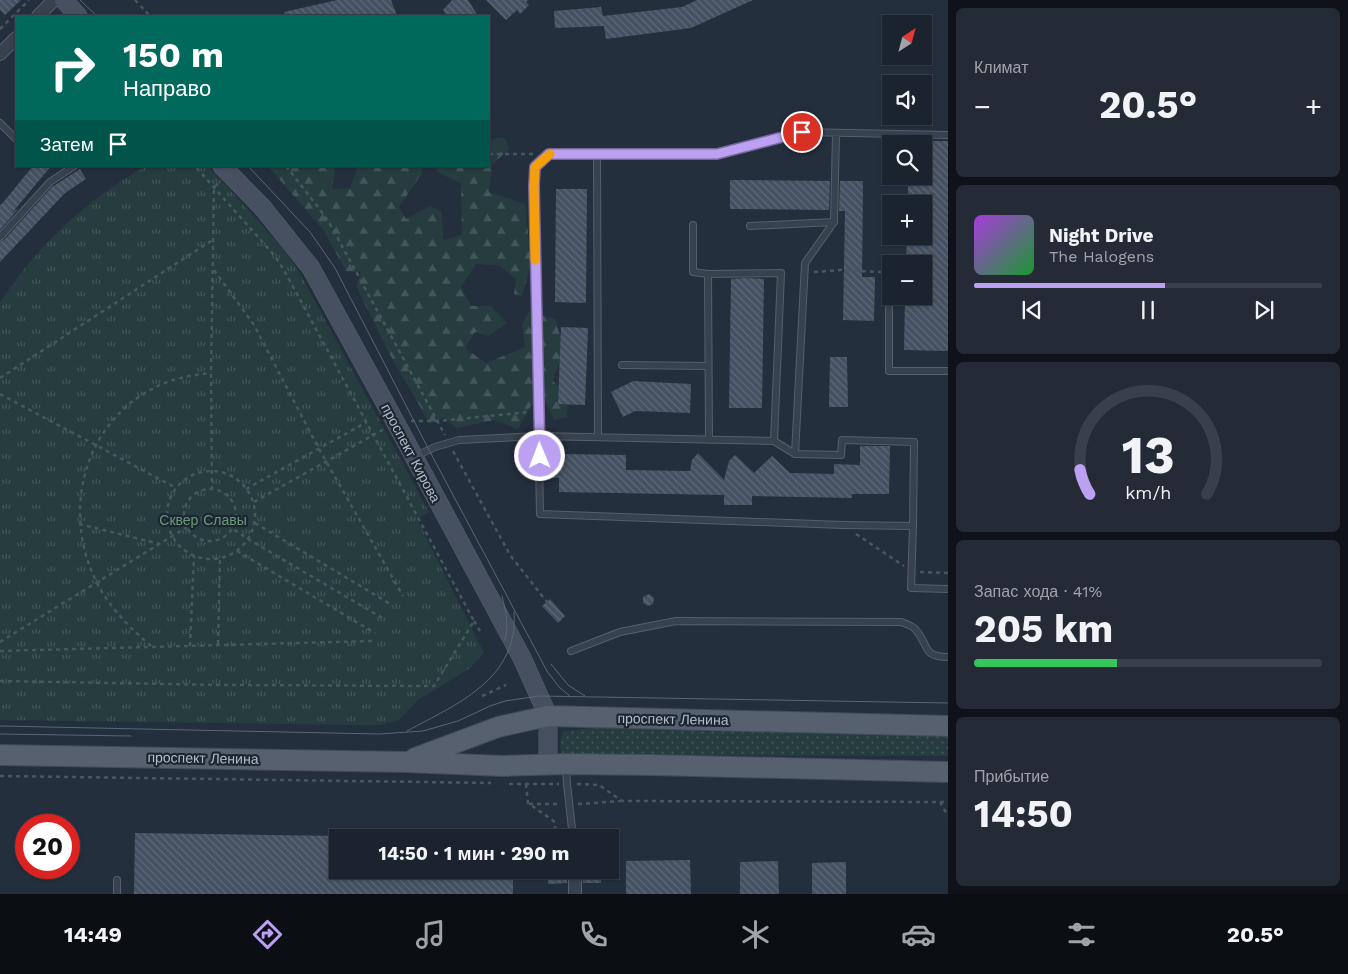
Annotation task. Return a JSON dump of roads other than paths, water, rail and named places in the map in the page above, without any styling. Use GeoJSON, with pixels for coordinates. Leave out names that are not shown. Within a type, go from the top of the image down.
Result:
{"type":"FeatureCollection","features":[{"type":"Feature","properties":{"kind":"main road","name":"проспект Ленина"},"geometry":{"type":"LineString","coordinates":[[406,762],[498,727],[548,716],[948,726]]}},
{"type":"Feature","properties":{"kind":"main road","name":"проспект Ленина"},"geometry":{"type":"LineString","coordinates":[[0,755],[406,762],[503,766],[557,765],[948,772]]}},
{"type":"Feature","properties":{"kind":"street"},"geometry":{"type":"LineString","coordinates":[[39,15],[54,0]]}},
{"type":"Feature","properties":{"kind":"street"},"geometry":{"type":"LineString","coordinates":[[64,0],[79,15]]}},
{"type":"Feature","properties":{"kind":"street"},"geometry":{"type":"LineString","coordinates":[[76,0],[80,15]]}},
{"type":"Feature","properties":{"kind":"street"},"geometry":{"type":"LineString","coordinates":[[0,54],[15,39]]}},
{"type":"Feature","properties":{"kind":"street","name":"проспект Кирова"},"geometry":{"type":"LineString","coordinates":[[223,167],[263,208],[311,268],[522,658],[548,716],[557,765]]}},
{"type":"Feature","properties":{"kind":"street"},"geometry":{"type":"LineString","coordinates":[[575,879],[575,894]]}},
{"type":"Feature","properties":{"kind":"lane"},"geometry":{"type":"LineString","coordinates":[[0,123],[15,138]]}},
{"type":"Feature","properties":{"kind":"lane"},"geometry":{"type":"LineString","coordinates":[[913,526],[540,514],[535,167],[549,154],[717,154],[802,132],[948,135]]}},
{"type":"Feature","properties":{"kind":"lane"},"geometry":{"type":"LineString","coordinates":[[795,454],[805,262],[834,222],[836,133]]}},
{"type":"Feature","properties":{"kind":"lane"},"geometry":{"type":"LineString","coordinates":[[597,154],[598,437]]}},
{"type":"Feature","properties":{"kind":"lane"},"geometry":{"type":"LineString","coordinates":[[0,237],[50,182],[72,167]]}},
{"type":"Feature","properties":{"kind":"lane"},"geometry":{"type":"LineString","coordinates":[[750,226],[834,222]]}},
{"type":"Feature","properties":{"kind":"lane"},"geometry":{"type":"LineString","coordinates":[[693,226],[693,272],[708,274],[781,273],[774,441]]}},
{"type":"Feature","properties":{"kind":"lane"},"geometry":{"type":"LineString","coordinates":[[708,274],[709,440]]}},
{"type":"Feature","properties":{"kind":"lane"},"geometry":{"type":"LineString","coordinates":[[889,305],[889,371],[948,370]]}},
{"type":"Feature","properties":{"kind":"lane"},"geometry":{"type":"LineString","coordinates":[[622,365],[708,366]]}},
{"type":"Feature","properties":{"kind":"lane"},"geometry":{"type":"LineString","coordinates":[[413,457],[448,442],[459,440],[539,436],[774,441],[795,454],[841,455],[842,440],[914,442],[911,588],[948,589]]}},
{"type":"Feature","properties":{"kind":"lane"},"geometry":{"type":"LineString","coordinates":[[572,651],[620,632],[676,621],[901,622],[910,625],[916,631],[930,654],[938,657],[948,657]]}},
{"type":"Feature","properties":{"kind":"lane"},"geometry":{"type":"LineString","coordinates":[[557,765],[567,784],[572,829]]}},
{"type":"Feature","properties":{"kind":"lane"},"geometry":{"type":"LineString","coordinates":[[117,880],[117,894]]}},
{"type":"Feature","properties":{"kind":"tram line"},"geometry":{"type":"LineString","coordinates":[[80,0],[96,15]]}},
{"type":"Feature","properties":{"kind":"tram line"},"geometry":{"type":"LineString","coordinates":[[249,167],[310,232],[335,268],[429,450],[547,671],[559,687],[571,697]]}},
{"type":"Feature","properties":{"kind":"tram line"},"geometry":{"type":"LineString","coordinates":[[502,596],[507,629],[505,640]]}},
{"type":"Feature","properties":{"kind":"tram line"},"geometry":{"type":"LineString","coordinates":[[407,731],[464,699],[496,672],[506,655],[513,635],[514,612]]}},
{"type":"Feature","properties":{"kind":"tram line"},"geometry":{"type":"LineString","coordinates":[[551,664],[568,685],[585,696]]}},
{"type":"Feature","properties":{"kind":"tram line"},"geometry":{"type":"LineString","coordinates":[[0,726],[379,734],[423,731],[458,721],[505,701],[539,696],[948,703]]}},
{"type":"Feature","properties":{"kind":"tram line"},"geometry":{"type":"LineString","coordinates":[[0,734],[131,736]]}},
{"type":"Feature","properties":{"kind":"park label","name":"Сквер Славы"},"geometry":{"type":"Point","coordinates":[203,520]}}]}
